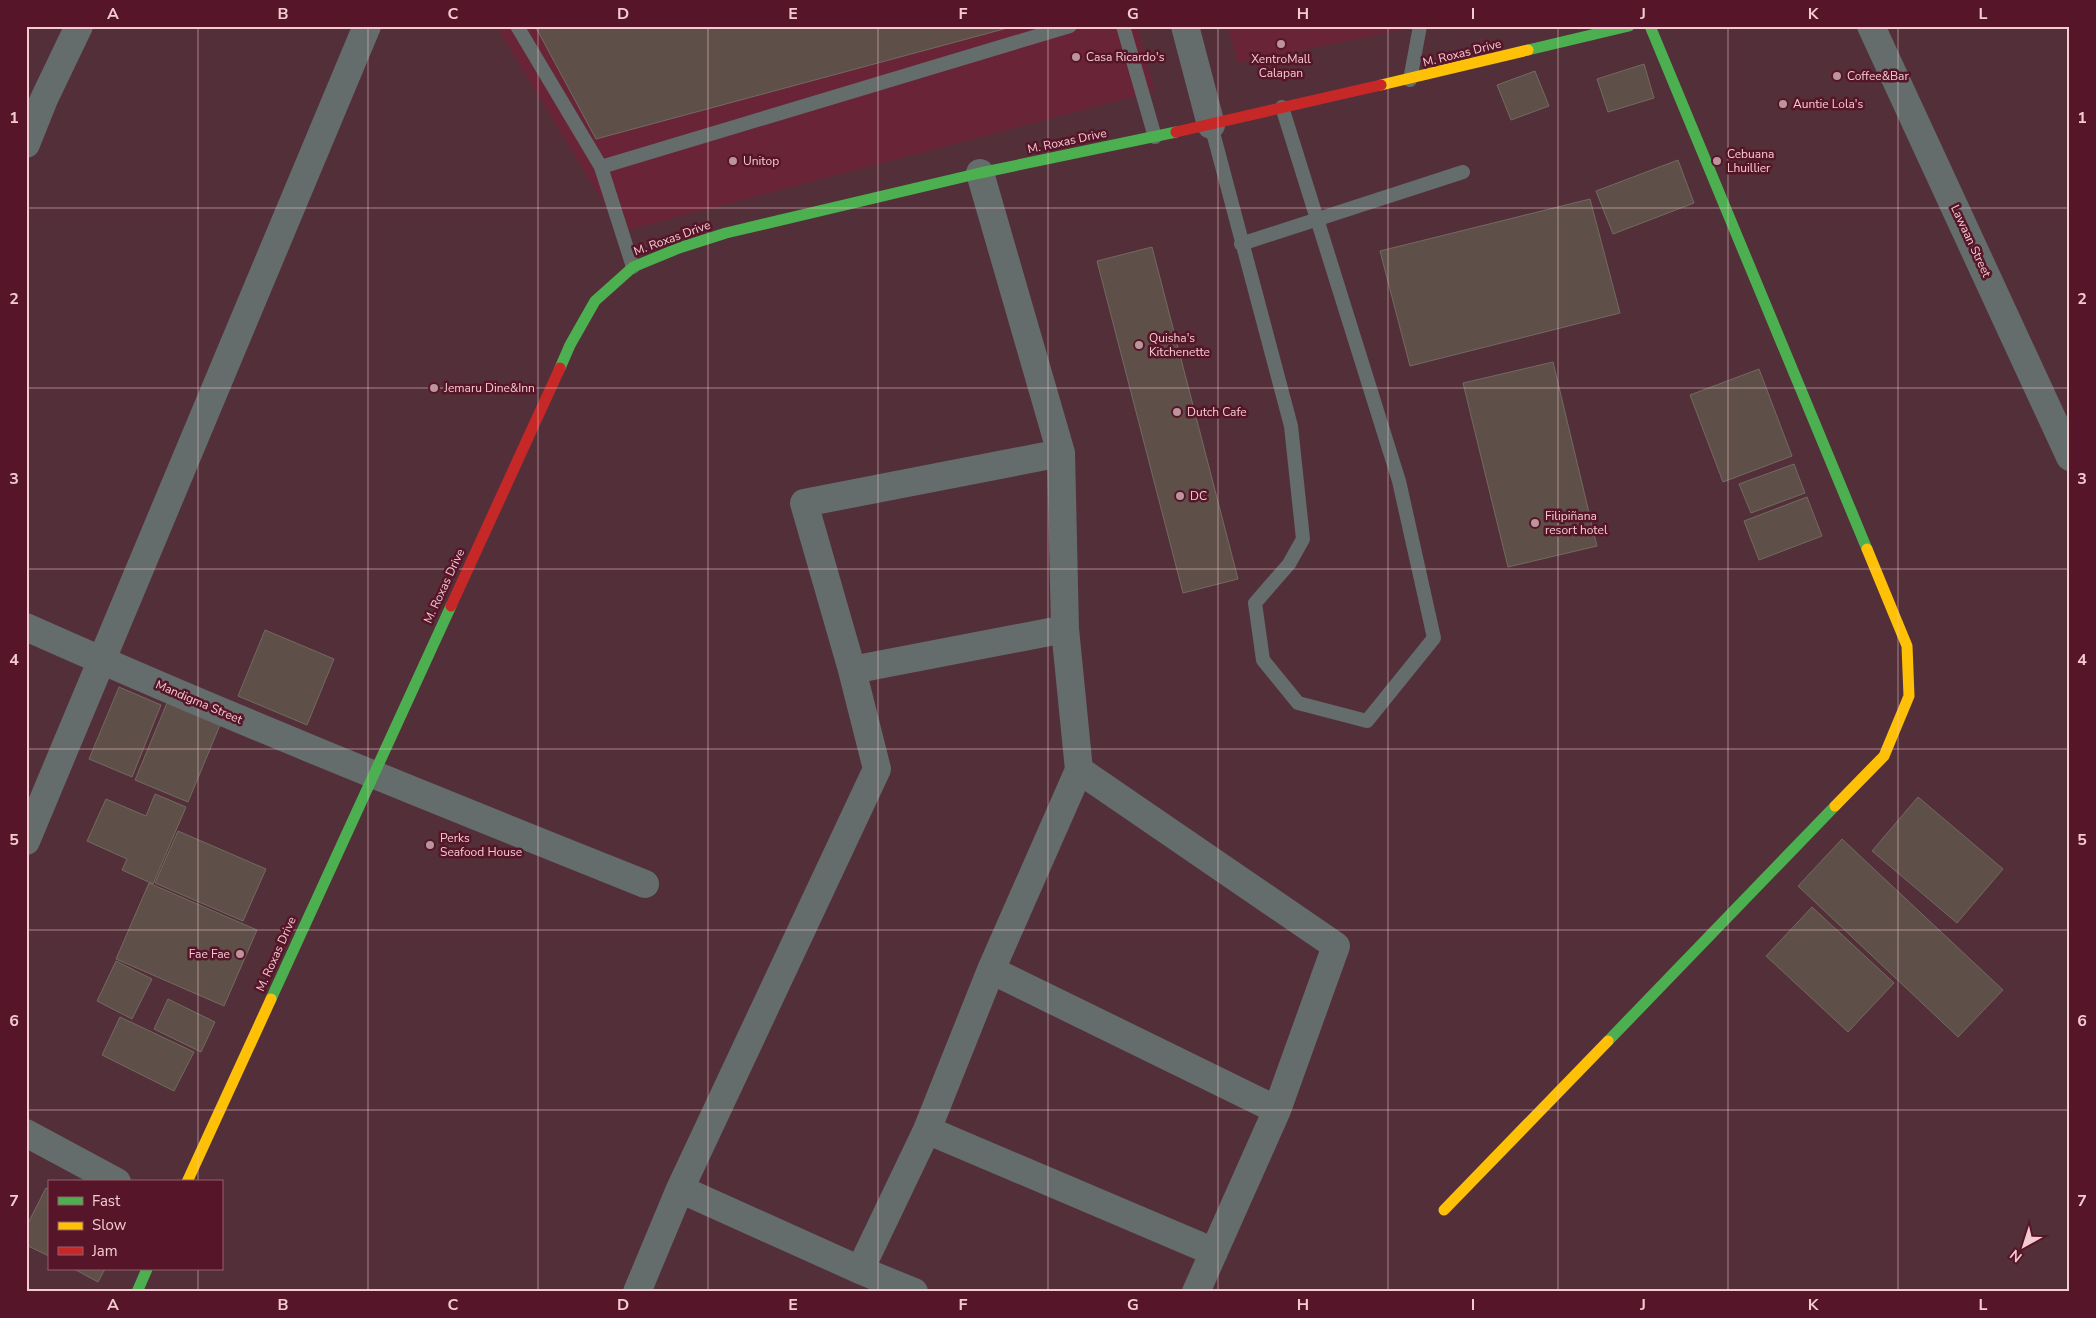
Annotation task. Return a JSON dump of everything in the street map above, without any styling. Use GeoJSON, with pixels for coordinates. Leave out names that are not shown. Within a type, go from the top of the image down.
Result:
{"type":"FeatureCollection","features":[{"type":"Feature","properties":{"kind":"main road","name":"M. Roxas Drive"},"geometry":{"type":"LineString","coordinates":[[188,1180],[372,774],[570,345],[595,301],[633,267],[679,248],[726,233],[980,173],[1211,125],[1282,107],[1410,80],[1629,26]]}},
{"type":"Feature","properties":{"kind":"main road"},"geometry":{"type":"LineString","coordinates":[[1444,1210],[1884,756],[1908,696],[1907,646],[1650,26]]}},
{"type":"Feature","properties":{"kind":"main road"},"geometry":{"type":"LineString","coordinates":[[137,1292],[147,1270]]}},
{"type":"Feature","properties":{"kind":"street"},"geometry":{"type":"LineString","coordinates":[[26,144],[35,95],[78,26]]}},
{"type":"Feature","properties":{"kind":"street"},"geometry":{"type":"LineString","coordinates":[[26,841],[366,26]]}},
{"type":"Feature","properties":{"kind":"street"},"geometry":{"type":"LineString","coordinates":[[1185,26],[1211,125]]}},
{"type":"Feature","properties":{"kind":"street","name":"Lawaan Street"},"geometry":{"type":"LineString","coordinates":[[1871,26],[2070,457]]}},
{"type":"Feature","properties":{"kind":"street"},"geometry":{"type":"LineString","coordinates":[[860,1270],[926,1130],[991,970],[1079,770],[1065,629],[1061,452],[980,173]]}},
{"type":"Feature","properties":{"kind":"street"},"geometry":{"type":"LineString","coordinates":[[637,1292],[680,1189],[877,769],[852,670],[804,502],[1061,452]]}},
{"type":"Feature","properties":{"kind":"street","name":"Mandigma Street"},"geometry":{"type":"LineString","coordinates":[[26,627],[101,661],[372,774],[645,884]]}},
{"type":"Feature","properties":{"kind":"street"},"geometry":{"type":"LineString","coordinates":[[852,670],[1065,629]]}},
{"type":"Feature","properties":{"kind":"street"},"geometry":{"type":"LineString","coordinates":[[1079,770],[1336,946],[1277,1110],[1196,1292]]}},
{"type":"Feature","properties":{"kind":"street"},"geometry":{"type":"LineString","coordinates":[[991,970],[1277,1110]]}},
{"type":"Feature","properties":{"kind":"street"},"geometry":{"type":"LineString","coordinates":[[926,1130],[1214,1252]]}},
{"type":"Feature","properties":{"kind":"street"},"geometry":{"type":"LineString","coordinates":[[26,1133],[113,1180]]}},
{"type":"Feature","properties":{"kind":"street"},"geometry":{"type":"LineString","coordinates":[[680,1189],[860,1270],[914,1292]]}},
{"type":"Feature","properties":{"kind":"lane"},"geometry":{"type":"LineString","coordinates":[[517,26],[601,168],[633,267]]}},
{"type":"Feature","properties":{"kind":"lane"},"geometry":{"type":"LineString","coordinates":[[601,168],[1070,26]]}},
{"type":"Feature","properties":{"kind":"lane"},"geometry":{"type":"LineString","coordinates":[[1123,26],[1155,137]]}},
{"type":"Feature","properties":{"kind":"lane"},"geometry":{"type":"LineString","coordinates":[[1410,80],[1420,26]]}},
{"type":"Feature","properties":{"kind":"lane"},"geometry":{"type":"LineString","coordinates":[[1211,125],[1241,244],[1291,426],[1303,539],[1289,564],[1255,604],[1263,660],[1298,702],[1367,720],[1434,638],[1400,481],[1282,107]]}},
{"type":"Feature","properties":{"kind":"lane"},"geometry":{"type":"LineString","coordinates":[[1241,244],[1463,172]]}},
{"type":"Feature","properties":{"kind":"shaded area","name":"Unitop"},"geometry":{"type":"Polygon","coordinates":[[[496,26],[1137,26],[1155,91],[621,232],[496,26]]]}},
{"type":"Feature","properties":{"kind":"shaded area","name":"XentroMall Calapan"},"geometry":{"type":"Polygon","coordinates":[[[1227,26],[1422,26],[1238,63],[1227,26]]]}},
{"type":"Feature","properties":{"kind":"building"},"geometry":{"type":"Polygon","coordinates":[[[535,26],[1015,26],[596,139],[535,26]]]}},
{"type":"Feature","properties":{"kind":"building"},"geometry":{"type":"Polygon","coordinates":[[[1644,64],[1654,98],[1608,112],[1597,79],[1644,64]]]}},
{"type":"Feature","properties":{"kind":"building"},"geometry":{"type":"Polygon","coordinates":[[[1535,71],[1549,106],[1511,120],[1497,85],[1535,71]]]}},
{"type":"Feature","properties":{"kind":"building"},"geometry":{"type":"Polygon","coordinates":[[[1678,160],[1694,203],[1613,234],[1596,191],[1678,160]]]}},
{"type":"Feature","properties":{"kind":"building"},"geometry":{"type":"Polygon","coordinates":[[[1590,199],[1620,313],[1410,366],[1380,251],[1590,199]]]}},
{"type":"Feature","properties":{"kind":"building"},"geometry":{"type":"Polygon","coordinates":[[[1152,247],[1238,579],[1183,593],[1097,261],[1152,247]]]}},
{"type":"Feature","properties":{"kind":"building"},"geometry":{"type":"Polygon","coordinates":[[[1553,362],[1597,546],[1508,567],[1463,383],[1553,362]]]}},
{"type":"Feature","properties":{"kind":"building"},"geometry":{"type":"Polygon","coordinates":[[[1759,369],[1792,456],[1723,482],[1690,395],[1759,369]]]}},
{"type":"Feature","properties":{"kind":"building"},"geometry":{"type":"Polygon","coordinates":[[[1794,464],[1805,493],[1751,513],[1739,484],[1794,464]]]}},
{"type":"Feature","properties":{"kind":"building"},"geometry":{"type":"Polygon","coordinates":[[[1807,497],[1822,536],[1759,560],[1744,521],[1807,497]]]}},
{"type":"Feature","properties":{"kind":"building"},"geometry":{"type":"Polygon","coordinates":[[[265,630],[334,659],[307,725],[238,696],[265,630]]]}},
{"type":"Feature","properties":{"kind":"building"},"geometry":{"type":"Polygon","coordinates":[[[119,687],[161,705],[132,777],[89,759],[119,687]]]}},
{"type":"Feature","properties":{"kind":"building"},"geometry":{"type":"Polygon","coordinates":[[[167,703],[220,725],[188,802],[135,780],[167,703]]]}},
{"type":"Feature","properties":{"kind":"building"},"geometry":{"type":"Polygon","coordinates":[[[155,794],[186,807],[153,884],[122,870],[127,859],[87,841],[106,799],[146,816],[155,794]]]}},
{"type":"Feature","properties":{"kind":"building"},"geometry":{"type":"Polygon","coordinates":[[[1918,797],[2003,869],[1957,923],[1872,851],[1918,797]]]}},
{"type":"Feature","properties":{"kind":"building"},"geometry":{"type":"Polygon","coordinates":[[[178,831],[266,869],[243,921],[155,883],[178,831]]]}},
{"type":"Feature","properties":{"kind":"building"},"geometry":{"type":"Polygon","coordinates":[[[1842,839],[2003,990],[1958,1037],[1798,886],[1842,839]]]}},
{"type":"Feature","properties":{"kind":"building"},"geometry":{"type":"Polygon","coordinates":[[[149,883],[257,930],[224,1006],[116,959],[149,883]]]}},
{"type":"Feature","properties":{"kind":"building"},"geometry":{"type":"Polygon","coordinates":[[[1812,907],[1894,983],[1848,1032],[1766,956],[1812,907]]]}},
{"type":"Feature","properties":{"kind":"building"},"geometry":{"type":"Polygon","coordinates":[[[116,961],[152,979],[132,1019],[97,1001],[116,961]]]}},
{"type":"Feature","properties":{"kind":"building"},"geometry":{"type":"Polygon","coordinates":[[[168,999],[215,1022],[201,1052],[154,1029],[168,999]]]}},
{"type":"Feature","properties":{"kind":"building"},"geometry":{"type":"Polygon","coordinates":[[[120,1017],[194,1052],[174,1091],[102,1055],[120,1017]]]}},
{"type":"Feature","properties":{"kind":"building"},"geometry":{"type":"Polygon","coordinates":[[[46,1188],[48,1189],[48,1256],[26,1245],[26,1227],[46,1188]]]}},
{"type":"Feature","properties":{"kind":"building"},"geometry":{"type":"Polygon","coordinates":[[[76,1270],[104,1270],[98,1282],[76,1270]]]}},
{"type":"Feature","properties":{"kind":"traffic: fast"},"geometry":{"type":"LineString","coordinates":[[1528,50],[1629,26]]}},
{"type":"Feature","properties":{"kind":"traffic: fast"},"geometry":{"type":"LineString","coordinates":[[1650,26],[1867,549]]}},
{"type":"Feature","properties":{"kind":"traffic: fast"},"geometry":{"type":"LineString","coordinates":[[560,368],[570,345],[595,301],[633,267],[679,248],[726,233],[980,173],[1176,132]]}},
{"type":"Feature","properties":{"kind":"traffic: fast"},"geometry":{"type":"LineString","coordinates":[[271,999],[451,606]]}},
{"type":"Feature","properties":{"kind":"traffic: fast"},"geometry":{"type":"LineString","coordinates":[[1608,1041],[1835,806]]}},
{"type":"Feature","properties":{"kind":"traffic: fast"},"geometry":{"type":"LineString","coordinates":[[137,1292],[147,1270]]}},
{"type":"Feature","properties":{"kind":"traffic: slow"},"geometry":{"type":"LineString","coordinates":[[1381,85],[1528,50]]}},
{"type":"Feature","properties":{"kind":"traffic: slow"},"geometry":{"type":"LineString","coordinates":[[1835,806],[1884,756],[1909,696],[1907,646],[1867,549]]}},
{"type":"Feature","properties":{"kind":"traffic: slow"},"geometry":{"type":"LineString","coordinates":[[188,1180],[271,999]]}},
{"type":"Feature","properties":{"kind":"traffic: slow"},"geometry":{"type":"LineString","coordinates":[[1444,1210],[1608,1041]]}},
{"type":"Feature","properties":{"kind":"traffic: jam"},"geometry":{"type":"LineString","coordinates":[[1176,132],[1381,85]]}},
{"type":"Feature","properties":{"kind":"traffic: jam"},"geometry":{"type":"LineString","coordinates":[[451,606],[560,368]]}},
{"type":"Feature","properties":{"kind":"place","name":"XentroMall Calapan"},"geometry":{"type":"Point","coordinates":[1281,44]}},
{"type":"Feature","properties":{"kind":"place","name":"Casa Ricardo's"},"geometry":{"type":"Point","coordinates":[1076,57]}},
{"type":"Feature","properties":{"kind":"place","name":"Coffee&Bar"},"geometry":{"type":"Point","coordinates":[1837,76]}},
{"type":"Feature","properties":{"kind":"place","name":"Auntie Lola's"},"geometry":{"type":"Point","coordinates":[1783,104]}},
{"type":"Feature","properties":{"kind":"place","name":"Unitop"},"geometry":{"type":"Point","coordinates":[733,161]}},
{"type":"Feature","properties":{"kind":"place","name":"Cebuana Lhuillier"},"geometry":{"type":"Point","coordinates":[1717,161]}},
{"type":"Feature","properties":{"kind":"place","name":"Quisha's Kitchenette"},"geometry":{"type":"Point","coordinates":[1139,345]}},
{"type":"Feature","properties":{"kind":"place","name":"Jemaru Dine&Inn"},"geometry":{"type":"Point","coordinates":[434,388]}},
{"type":"Feature","properties":{"kind":"place","name":"Dutch Cafe"},"geometry":{"type":"Point","coordinates":[1177,412]}},
{"type":"Feature","properties":{"kind":"place","name":"DC"},"geometry":{"type":"Point","coordinates":[1180,496]}},
{"type":"Feature","properties":{"kind":"place","name":"Filipiñana resort hotel"},"geometry":{"type":"Point","coordinates":[1535,523]}},
{"type":"Feature","properties":{"kind":"place","name":"Perks Seafood House"},"geometry":{"type":"Point","coordinates":[430,845]}},
{"type":"Feature","properties":{"kind":"place","name":"Fae Fae"},"geometry":{"type":"Point","coordinates":[240,954]}}]}
